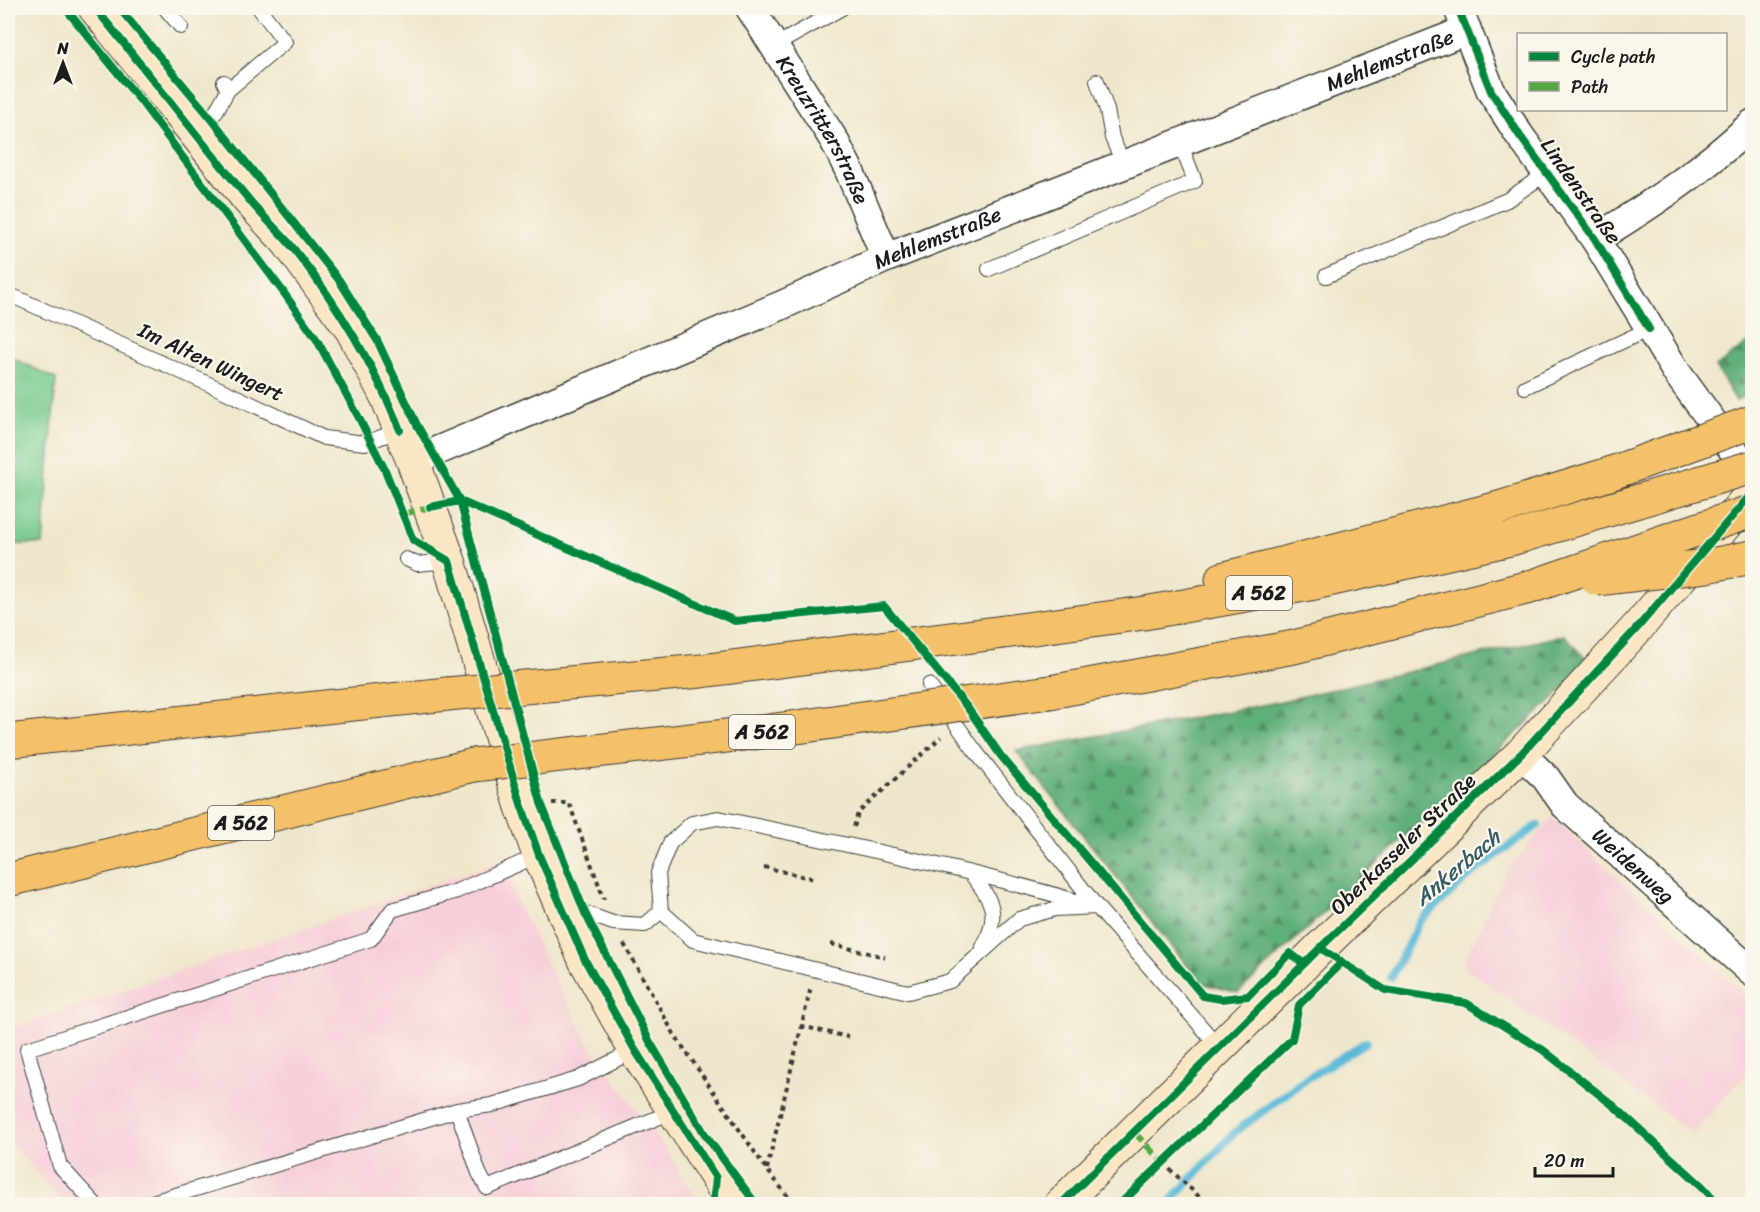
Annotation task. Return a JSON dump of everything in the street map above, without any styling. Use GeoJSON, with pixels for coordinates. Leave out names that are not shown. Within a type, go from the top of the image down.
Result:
{"type":"FeatureCollection","features":[{"type":"Feature","properties":{"kind":"highway"},"geometry":{"type":"LineString","coordinates":[[1004,632],[1499,508],[1610,474],[1752,422]]}},
{"type":"Feature","properties":{"kind":"highway","name":"A 562"},"geometry":{"type":"LineString","coordinates":[[8,741],[447,694],[701,671],[1144,612],[1315,583],[1511,539],[1752,467]]}},
{"type":"Feature","properties":{"kind":"highway","name":"A 562"},"geometry":{"type":"LineString","coordinates":[[8,880],[474,765],[761,732],[1050,692],[1294,647],[1530,587],[1752,511]]}},
{"type":"Feature","properties":{"kind":"highway"},"geometry":{"type":"LineString","coordinates":[[1530,587],[1706,566],[1752,557]]}},
{"type":"Feature","properties":{"kind":"main road"},"geometry":{"type":"LineString","coordinates":[[104,8],[195,133],[248,199],[287,241],[352,330],[387,397],[449,561],[521,804],[539,855],[585,960],[635,1050],[732,1202]]}},
{"type":"Feature","properties":{"kind":"main road","name":"Oberkasseler Straße"},"geometry":{"type":"LineString","coordinates":[[1061,1204],[1521,754],[1638,627],[1752,493]]}},
{"type":"Feature","properties":{"kind":"street","name":"Kreuzritterstraße"},"geometry":{"type":"LineString","coordinates":[[750,8],[834,140],[886,258]]}},
{"type":"Feature","properties":{"kind":"street","name":"Mehlemstraße"},"geometry":{"type":"LineString","coordinates":[[413,461],[780,306],[886,258],[1180,143],[1462,19]]}},
{"type":"Feature","properties":{"kind":"street","name":"Lindenstraße"},"geometry":{"type":"LineString","coordinates":[[1462,19],[1491,91],[1520,136],[1595,239],[1677,373],[1752,476]]}},
{"type":"Feature","properties":{"kind":"street"},"geometry":{"type":"LineString","coordinates":[[1595,239],[1633,216],[1721,154],[1752,124]]}},
{"type":"Feature","properties":{"kind":"street","name":"Weidenweg"},"geometry":{"type":"LineString","coordinates":[[1521,754],[1546,778],[1565,805],[1752,972]]}},
{"type":"Feature","properties":{"kind":"lane"},"geometry":{"type":"LineString","coordinates":[[165,8],[181,27]]}},
{"type":"Feature","properties":{"kind":"lane"},"geometry":{"type":"LineString","coordinates":[[195,133],[215,112],[226,86],[285,42],[259,8]]}},
{"type":"Feature","properties":{"kind":"lane"},"geometry":{"type":"LineString","coordinates":[[774,46],[842,8]]}},
{"type":"Feature","properties":{"kind":"lane"},"geometry":{"type":"LineString","coordinates":[[1097,81],[1107,110],[1112,138],[1124,165]]}},
{"type":"Feature","properties":{"kind":"lane"},"geometry":{"type":"LineString","coordinates":[[989,269],[1195,181],[1180,143]]}},
{"type":"Feature","properties":{"kind":"lane"},"geometry":{"type":"LineString","coordinates":[[1326,276],[1507,200],[1547,173]]}},
{"type":"Feature","properties":{"kind":"lane","name":"Im Alten Wingert"},"geometry":{"type":"LineString","coordinates":[[8,294],[324,438],[365,443],[400,430]]}},
{"type":"Feature","properties":{"kind":"lane"},"geometry":{"type":"LineString","coordinates":[[1525,387],[1649,329]]}},
{"type":"Feature","properties":{"kind":"lane"},"geometry":{"type":"LineString","coordinates":[[406,559],[417,564],[449,561]]}},
{"type":"Feature","properties":{"kind":"lane"},"geometry":{"type":"LineString","coordinates":[[929,686],[1097,907],[1219,1047]]}},
{"type":"Feature","properties":{"kind":"lane"},"geometry":{"type":"LineString","coordinates":[[718,818],[848,844],[1051,893],[1097,907],[1055,909],[1018,919],[950,981],[908,992],[693,940],[661,911],[658,873],[670,843],[692,823],[718,818]]}},
{"type":"Feature","properties":{"kind":"lane"},"geometry":{"type":"LineString","coordinates":[[95,1204],[60,1166],[27,1050],[371,939],[392,910],[457,891],[539,855]]}},
{"type":"Feature","properties":{"kind":"lane"},"geometry":{"type":"LineString","coordinates":[[971,874],[988,895],[992,914],[990,934],[977,958]]}},
{"type":"Feature","properties":{"kind":"lane"},"geometry":{"type":"LineString","coordinates":[[564,910],[613,923],[645,925],[661,911]]}},
{"type":"Feature","properties":{"kind":"lane"},"geometry":{"type":"LineString","coordinates":[[146,1204],[457,1110],[492,1105],[578,1079],[635,1050]]}},
{"type":"Feature","properties":{"kind":"lane"},"geometry":{"type":"LineString","coordinates":[[457,1110],[479,1173],[487,1188],[674,1111]]}},
{"type":"Feature","properties":{"kind":"path"},"geometry":{"type":"LineString","coordinates":[[848,844],[858,813],[956,723]]}},
{"type":"Feature","properties":{"kind":"path"},"geometry":{"type":"LineString","coordinates":[[550,803],[569,803],[613,923],[674,1034],[767,1170],[794,1204]]}},
{"type":"Feature","properties":{"kind":"path"},"geometry":{"type":"LineString","coordinates":[[764,867],[814,879]]}},
{"type":"Feature","properties":{"kind":"path"},"geometry":{"type":"LineString","coordinates":[[831,944],[885,957]]}},
{"type":"Feature","properties":{"kind":"path"},"geometry":{"type":"LineString","coordinates":[[767,1170],[815,970]]}},
{"type":"Feature","properties":{"kind":"path"},"geometry":{"type":"LineString","coordinates":[[801,1026],[848,1036]]}},
{"type":"Feature","properties":{"kind":"path"},"geometry":{"type":"LineString","coordinates":[[1163,1163],[1205,1203]]}},
{"type":"Feature","properties":{"kind":"shaded area"},"geometry":{"type":"Polygon","coordinates":[[[1552,817],[1752,1001],[1752,1066],[1693,1134],[1462,965],[1506,872],[1552,817]]]}},
{"type":"Feature","properties":{"kind":"shaded area"},"geometry":{"type":"Polygon","coordinates":[[[505,860],[516,899],[549,968],[594,1052],[665,1148],[699,1204],[64,1204],[8,1140],[8,1029],[505,860]]]}},
{"type":"Feature","properties":{"kind":"green space"},"geometry":{"type":"Polygon","coordinates":[[[1752,340],[1752,390],[1736,401],[1716,367],[1752,340]]]}},
{"type":"Feature","properties":{"kind":"green space"},"geometry":{"type":"Polygon","coordinates":[[[8,356],[56,379],[43,544],[8,544],[8,356]]]}},
{"type":"Feature","properties":{"kind":"green space"},"geometry":{"type":"Polygon","coordinates":[[[1564,635],[1591,663],[1238,993],[1201,983],[1016,751],[1278,702],[1564,635]]]}},
{"type":"Feature","properties":{"kind":"waterway","name":"Ankerbach"},"geometry":{"type":"LineString","coordinates":[[1391,977],[1420,921],[1475,871],[1538,825]]}},
{"type":"Feature","properties":{"kind":"waterway","name":"Ankerbach"},"geometry":{"type":"LineString","coordinates":[[1168,1204],[1235,1132],[1306,1079],[1366,1042]]}},
{"type":"Feature","properties":{"kind":"marked path"},"geometry":{"type":"LineString","coordinates":[[403,514],[434,506]]}},
{"type":"Feature","properties":{"kind":"marked path"},"geometry":{"type":"LineString","coordinates":[[1134,1132],[1163,1163]]}},
{"type":"Feature","properties":{"kind":"cycle path"},"geometry":{"type":"LineString","coordinates":[[65,8],[143,104],[317,340],[385,470],[413,540],[449,561],[521,804],[539,855],[585,960],[635,1050],[716,1178],[713,1204]]}},
{"type":"Feature","properties":{"kind":"cycle path"},"geometry":{"type":"LineString","coordinates":[[95,8],[251,202],[289,243],[322,287],[352,332],[378,380],[400,430]]}},
{"type":"Feature","properties":{"kind":"cycle path"},"geometry":{"type":"LineString","coordinates":[[119,8],[210,117],[339,280],[377,340],[417,425],[460,501],[541,803],[585,913],[650,1042],[706,1136],[756,1204]]}},
{"type":"Feature","properties":{"kind":"cycle path"},"geometry":{"type":"LineString","coordinates":[[1458,8],[1491,91],[1520,136],[1595,239],[1649,329]]}},
{"type":"Feature","properties":{"kind":"cycle path"},"geometry":{"type":"LineString","coordinates":[[1061,1204],[1320,948],[1521,754],[1638,627],[1752,493]]}},
{"type":"Feature","properties":{"kind":"cycle path"},"geometry":{"type":"LineString","coordinates":[[430,507],[460,501],[735,621],[884,606],[967,707],[1001,756],[1203,996],[1221,999],[1248,996],[1290,953],[1304,964]]}},
{"type":"Feature","properties":{"kind":"cycle path"},"geometry":{"type":"LineString","coordinates":[[1320,948],[1385,990],[1466,1003],[1543,1050],[1614,1106],[1703,1187],[1718,1204]]}},
{"type":"Feature","properties":{"kind":"cycle path"},"geometry":{"type":"LineString","coordinates":[[1120,1204],[1292,1039],[1299,1005],[1342,962]]}}]}
